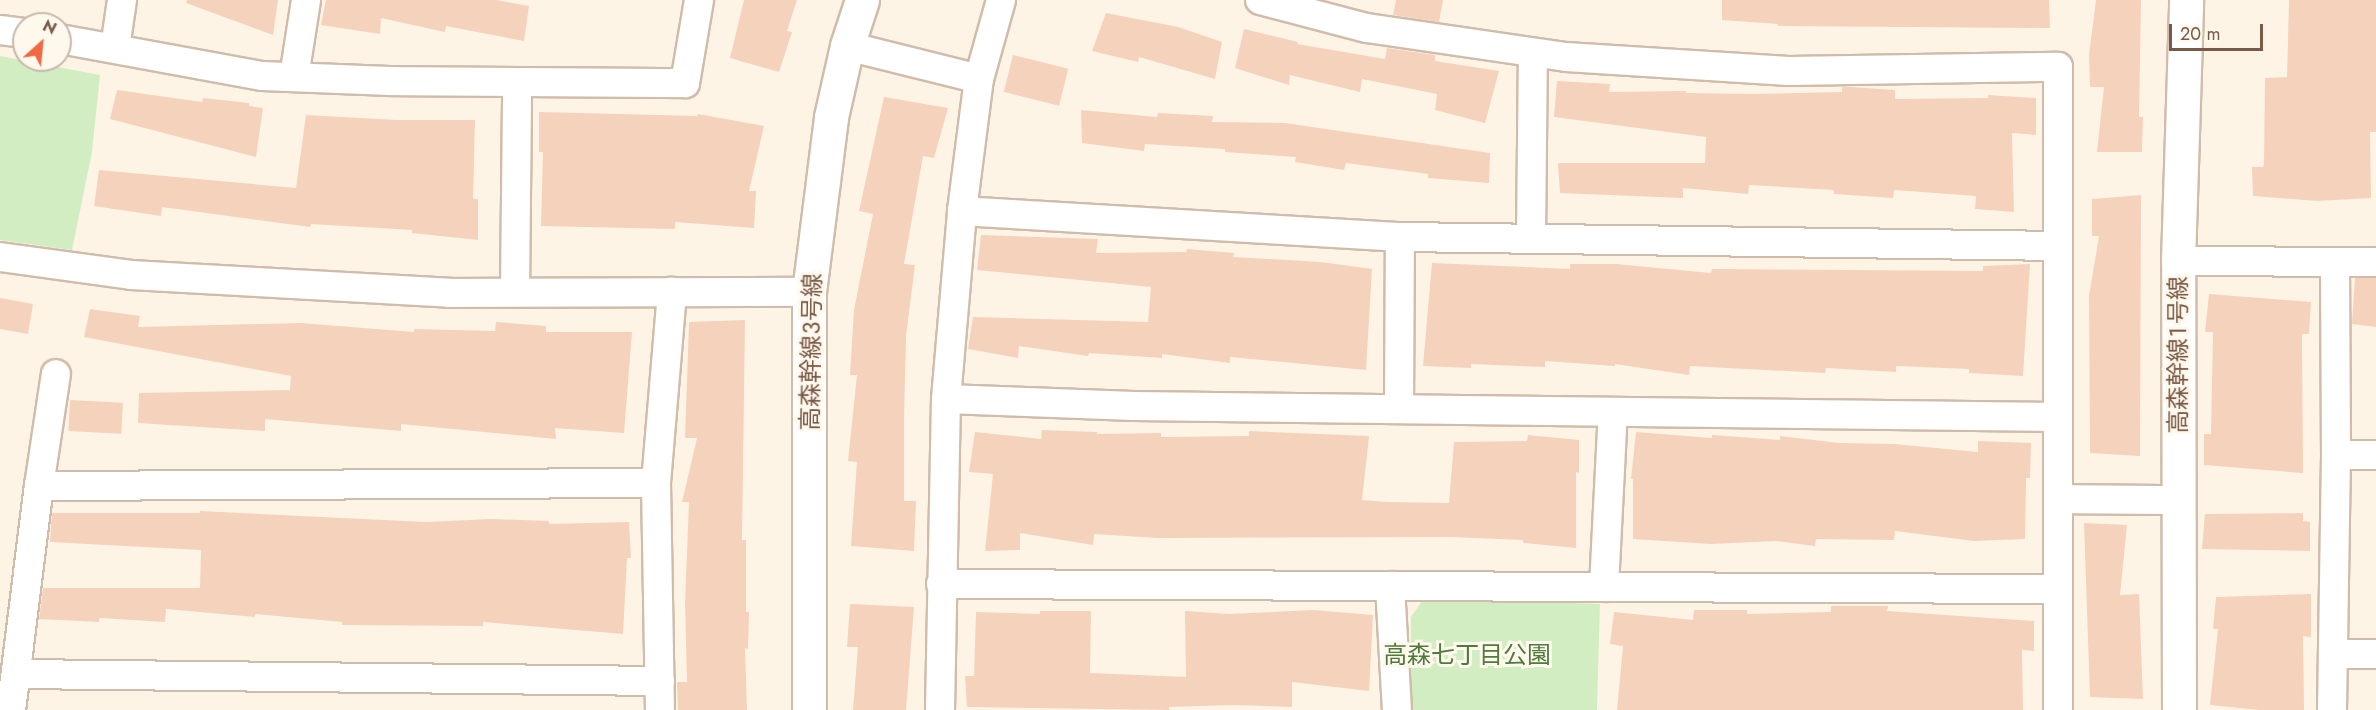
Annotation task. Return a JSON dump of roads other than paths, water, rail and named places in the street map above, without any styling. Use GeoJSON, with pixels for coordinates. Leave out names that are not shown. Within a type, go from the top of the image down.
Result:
{"type":"FeatureCollection","features":[{"type":"Feature","properties":{"kind":"street"},"geometry":{"type":"LineString","coordinates":[[115,48],[122,0]]}},
{"type":"Feature","properties":{"kind":"street"},"geometry":{"type":"LineString","coordinates":[[294,77],[306,0]]}},
{"type":"Feature","properties":{"kind":"street"},"geometry":{"type":"LineString","coordinates":[[72,41],[262,76],[517,83],[685,83],[699,0]]}},
{"type":"Feature","properties":{"kind":"street","name":"高森幹線３号線"},"geometry":{"type":"LineString","coordinates":[[809,710],[809,292],[831,117],[847,46],[861,0]]}},
{"type":"Feature","properties":{"kind":"street"},"geometry":{"type":"LineString","coordinates":[[940,710],[946,399],[962,211],[979,79],[1001,0]]}},
{"type":"Feature","properties":{"kind":"street"},"geometry":{"type":"LineString","coordinates":[[1260,0],[1367,28],[1566,57],[1789,71],[2058,67],[2058,710]]}},
{"type":"Feature","properties":{"kind":"street","name":"高森幹線１号線"},"geometry":{"type":"LineString","coordinates":[[2180,710],[2178,261],[2186,0]]}},
{"type":"Feature","properties":{"kind":"street"},"geometry":{"type":"LineString","coordinates":[[847,46],[979,79]]}},
{"type":"Feature","properties":{"kind":"street"},"geometry":{"type":"LineString","coordinates":[[1531,238],[1533,52]]}},
{"type":"Feature","properties":{"kind":"street"},"geometry":{"type":"LineString","coordinates":[[515,291],[517,83]]}},
{"type":"Feature","properties":{"kind":"street"},"geometry":{"type":"LineString","coordinates":[[962,211],[1400,237],[2058,246]]}},
{"type":"Feature","properties":{"kind":"street"},"geometry":{"type":"LineString","coordinates":[[1399,409],[1400,237]]}},
{"type":"Feature","properties":{"kind":"street"},"geometry":{"type":"LineString","coordinates":[[0,257],[131,275],[449,293],[515,291],[809,292]]}},
{"type":"Feature","properties":{"kind":"street"},"geometry":{"type":"LineString","coordinates":[[2178,261],[2376,262]]}},
{"type":"Feature","properties":{"kind":"street"},"geometry":{"type":"LineString","coordinates":[[2332,710],[2336,455],[2335,262]]}},
{"type":"Feature","properties":{"kind":"street"},"geometry":{"type":"LineString","coordinates":[[660,710],[656,483],[672,292]]}},
{"type":"Feature","properties":{"kind":"street"},"geometry":{"type":"LineString","coordinates":[[11,710],[39,486],[56,374]]}},
{"type":"Feature","properties":{"kind":"street"},"geometry":{"type":"LineString","coordinates":[[946,399],[1134,406],[2058,417]]}},
{"type":"Feature","properties":{"kind":"street"},"geometry":{"type":"LineString","coordinates":[[1604,587],[1613,412]]}},
{"type":"Feature","properties":{"kind":"street"},"geometry":{"type":"LineString","coordinates":[[2336,455],[2376,455]]}},
{"type":"Feature","properties":{"kind":"street"},"geometry":{"type":"LineString","coordinates":[[39,486],[656,483]]}},
{"type":"Feature","properties":{"kind":"street"},"geometry":{"type":"LineString","coordinates":[[2058,499],[2179,500]]}},
{"type":"Feature","properties":{"kind":"street"},"geometry":{"type":"LineString","coordinates":[[942,584],[2058,589]]}},
{"type":"Feature","properties":{"kind":"street"},"geometry":{"type":"LineString","coordinates":[[1390,586],[1397,710]]}},
{"type":"Feature","properties":{"kind":"street"},"geometry":{"type":"LineString","coordinates":[[2333,654],[2376,654]]}},
{"type":"Feature","properties":{"kind":"street"},"geometry":{"type":"LineString","coordinates":[[16,674],[660,681]]}},
{"type":"Feature","properties":{"kind":"park label","name":"高森七丁目公園"},"geometry":{"type":"Point","coordinates":[1467,655]}}]}
